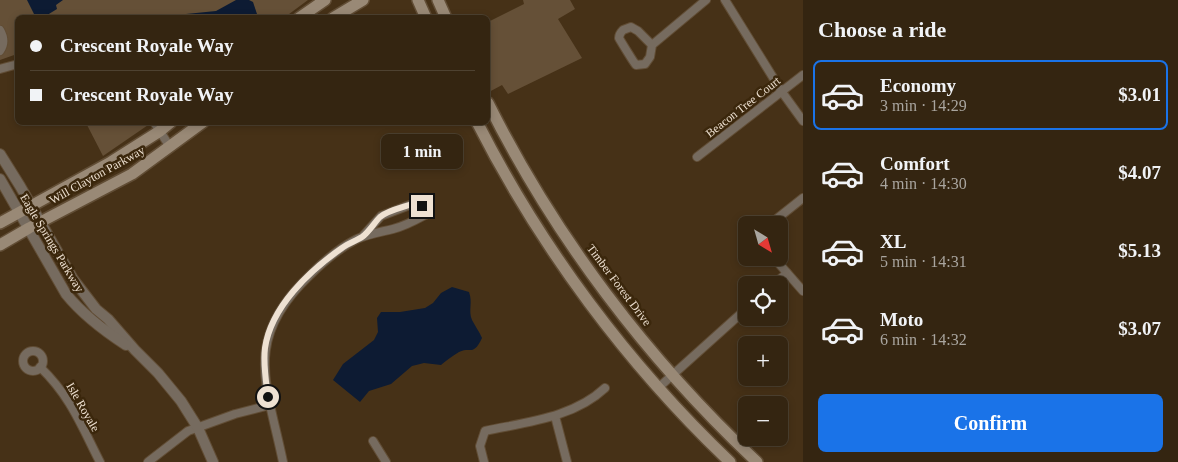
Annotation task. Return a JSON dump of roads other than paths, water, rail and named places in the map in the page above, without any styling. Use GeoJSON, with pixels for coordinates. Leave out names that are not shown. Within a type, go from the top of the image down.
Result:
{"type":"FeatureCollection","features":[{"type":"Feature","properties":{"kind":"main road"},"geometry":{"type":"LineString","coordinates":[[303,15],[325,0]]}},
{"type":"Feature","properties":{"kind":"main road"},"geometry":{"type":"LineString","coordinates":[[338,15],[363,0]]}},
{"type":"Feature","properties":{"kind":"main road"},"geometry":{"type":"LineString","coordinates":[[418,0],[425,15]]}},
{"type":"Feature","properties":{"kind":"main road"},"geometry":{"type":"LineString","coordinates":[[438,0],[445,15]]}},
{"type":"Feature","properties":{"kind":"main road","name":"Timber Forest Drive"},"geometry":{"type":"LineString","coordinates":[[490,107],[503,134],[534,187],[599,283],[672,375],[757,462]]}},
{"type":"Feature","properties":{"kind":"main road","name":"Will Clayton Parkway"},"geometry":{"type":"LineString","coordinates":[[0,245],[132,174],[199,125]]}},
{"type":"Feature","properties":{"kind":"main road"},"geometry":{"type":"LineString","coordinates":[[479,125],[518,196],[555,254],[584,294],[658,388],[730,462]]}},
{"type":"Feature","properties":{"kind":"main road","name":"Will Clayton Parkway"},"geometry":{"type":"LineString","coordinates":[[0,223],[111,162],[157,127]]}},
{"type":"Feature","properties":{"kind":"main road"},"geometry":{"type":"LineString","coordinates":[[584,294],[599,283]]}},
{"type":"Feature","properties":{"kind":"street"},"geometry":{"type":"LineString","coordinates":[[652,45],[638,31],[630,27],[623,30],[619,39],[633,62],[636,65],[640,65],[648,61],[652,45],[706,0]]}},
{"type":"Feature","properties":{"kind":"street"},"geometry":{"type":"LineString","coordinates":[[725,0],[782,92],[803,121]]}},
{"type":"Feature","properties":{"kind":"street"},"geometry":{"type":"LineString","coordinates":[[0,30],[4,37],[3,47],[0,51]]}},
{"type":"Feature","properties":{"kind":"street"},"geometry":{"type":"LineString","coordinates":[[1,67],[15,65]]}},
{"type":"Feature","properties":{"kind":"street","name":"Beacon Tree Court"},"geometry":{"type":"LineString","coordinates":[[697,157],[803,75]]}},
{"type":"Feature","properties":{"kind":"street"},"geometry":{"type":"LineString","coordinates":[[157,127],[170,147]]}},
{"type":"Feature","properties":{"kind":"street","name":"Eagle Springs Parkway"},"geometry":{"type":"LineString","coordinates":[[0,154],[73,279],[96,309],[108,319],[135,350],[158,372],[181,401],[198,428],[213,462]]}},
{"type":"Feature","properties":{"kind":"street","name":"Eagle Springs Parkway"},"geometry":{"type":"LineString","coordinates":[[0,179],[66,294],[80,310],[103,330],[135,350]]}},
{"type":"Feature","properties":{"kind":"street"},"geometry":{"type":"LineString","coordinates":[[780,216],[803,198]]}},
{"type":"Feature","properties":{"kind":"street"},"geometry":{"type":"LineString","coordinates":[[283,462],[270,405],[264,358],[268,334],[275,318],[283,304],[313,273],[343,247],[362,237],[410,223],[425,215],[422,206],[415,203],[382,216],[362,237]]}},
{"type":"Feature","properties":{"kind":"street"},"geometry":{"type":"LineString","coordinates":[[781,266],[803,291]]}},
{"type":"Feature","properties":{"kind":"street"},"geometry":{"type":"LineString","coordinates":[[784,276],[787,273]]}},
{"type":"Feature","properties":{"kind":"street"},"geometry":{"type":"LineString","coordinates":[[658,388],[738,316]]}},
{"type":"Feature","properties":{"kind":"street","name":"Isle Royale"},"geometry":{"type":"LineString","coordinates":[[40,367],[66,395],[100,462]]}},
{"type":"Feature","properties":{"kind":"street"},"geometry":{"type":"LineString","coordinates":[[484,462],[480,446],[485,431],[555,416],[582,406],[605,388]]}},
{"type":"Feature","properties":{"kind":"street"},"geometry":{"type":"LineString","coordinates":[[148,462],[188,431],[235,414],[270,405]]}},
{"type":"Feature","properties":{"kind":"street"},"geometry":{"type":"LineString","coordinates":[[555,416],[567,462]]}},
{"type":"Feature","properties":{"kind":"street"},"geometry":{"type":"LineString","coordinates":[[372,441],[382,453],[386,462]]}},
{"type":"Feature","properties":{"kind":"water"},"geometry":{"type":"Polygon","coordinates":[[[27,0],[63,0],[56,5],[57,9],[47,15],[34,15],[27,0]]]}},
{"type":"Feature","properties":{"kind":"water"},"geometry":{"type":"Polygon","coordinates":[[[236,0],[249,0],[253,2],[257,15],[176,15],[216,11],[236,0]]]}},
{"type":"Feature","properties":{"kind":"water"},"geometry":{"type":"Polygon","coordinates":[[[452,287],[469,292],[472,320],[482,338],[474,349],[463,350],[441,365],[424,363],[412,366],[391,384],[369,391],[360,402],[333,380],[343,364],[374,340],[378,332],[377,318],[381,312],[400,312],[425,308],[433,303],[441,293],[452,287]]]}}]}
